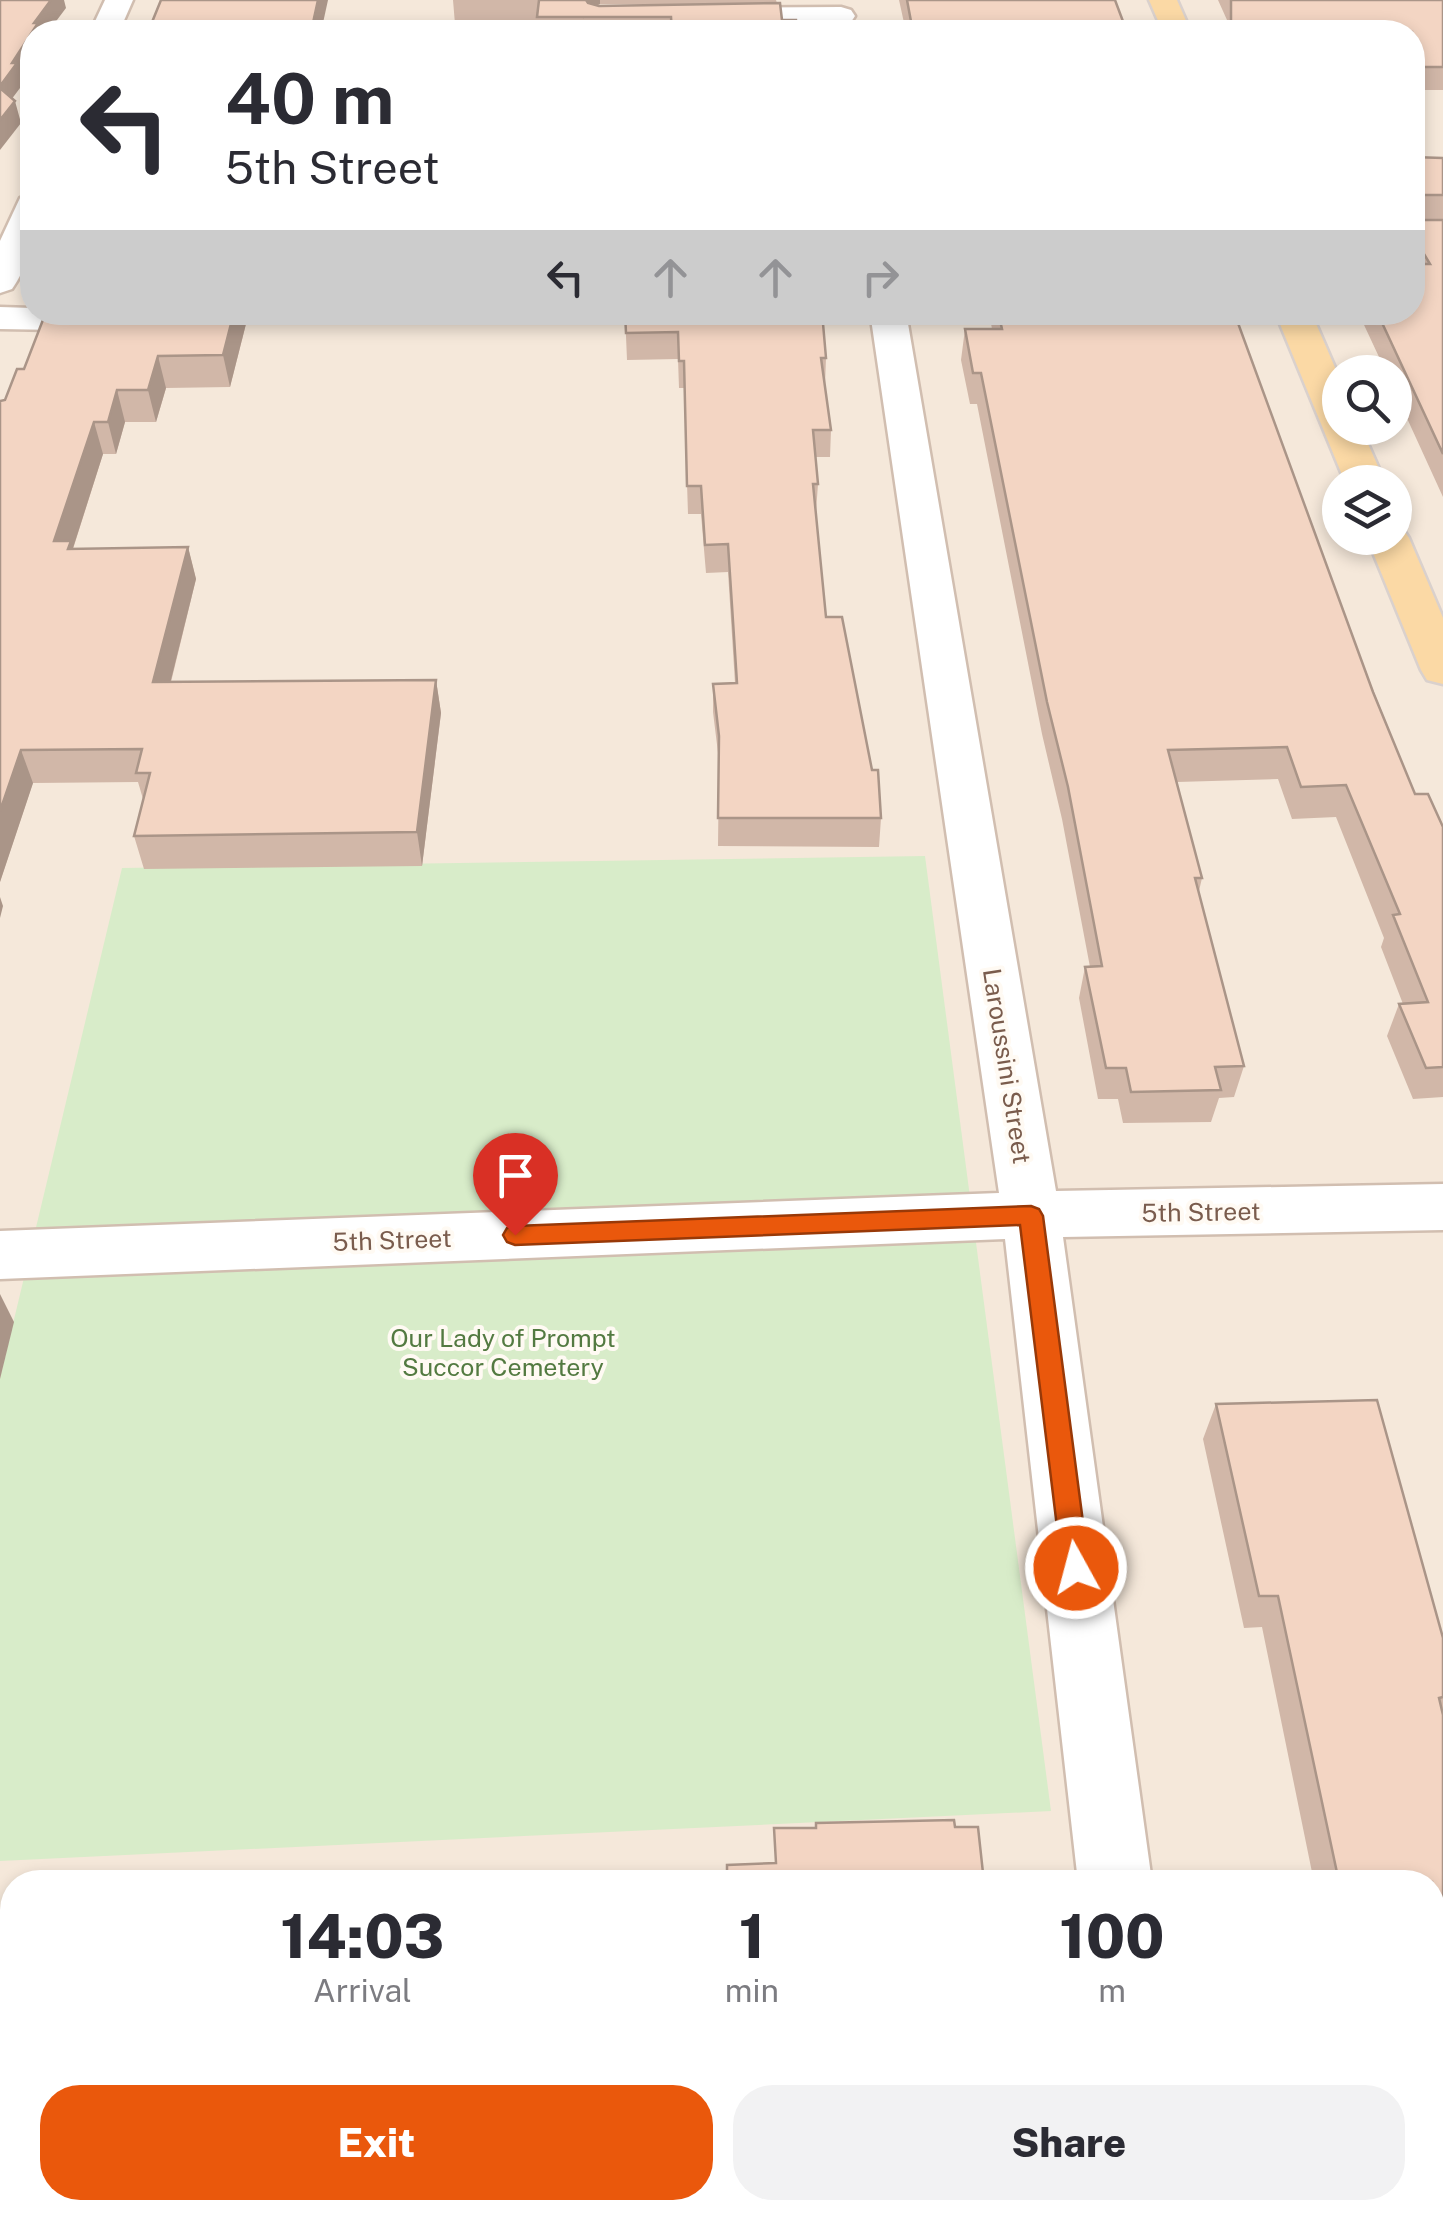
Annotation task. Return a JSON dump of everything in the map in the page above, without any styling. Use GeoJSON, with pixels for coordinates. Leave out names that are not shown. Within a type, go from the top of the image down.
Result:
{"type":"FeatureCollection","features":[{"type":"Feature","properties":{"kind":"main road"},"geometry":{"type":"LineString","coordinates":[[1299,325],[1322,380]]}},
{"type":"Feature","properties":{"kind":"main road"},"geometry":{"type":"LineString","coordinates":[[1395,555],[1443,670]]}},
{"type":"Feature","properties":{"kind":"street"},"geometry":{"type":"LineString","coordinates":[[674,17],[841,16]]}},
{"type":"Feature","properties":{"kind":"street"},"geometry":{"type":"LineString","coordinates":[[0,282],[20,234]]}},
{"type":"Feature","properties":{"kind":"street","name":"Laroussini Street"},"geometry":{"type":"LineString","coordinates":[[890,325],[1031,1216],[1113,1870]]}},
{"type":"Feature","properties":{"kind":"street","name":"5th Street"},"geometry":{"type":"LineString","coordinates":[[0,1255],[1031,1216],[1443,1207]]}},
{"type":"Feature","properties":{"kind":"shaded area"},"geometry":{"type":"Polygon","coordinates":[[[0,0],[1443,0],[1443,1870],[0,1870],[0,0]]]}},
{"type":"Feature","properties":{"kind":"green space","name":"Our Lady of Prompt Succor Cemetery"},"geometry":{"type":"Polygon","coordinates":[[[925,856],[1051,1811],[0,1861],[0,1378],[122,868],[925,856]]]}},
{"type":"Feature","properties":{"kind":"building"},"geometry":{"type":"Polygon","coordinates":[[[0,0],[51,0],[36,20],[20,20],[20,51],[12,63],[17,63],[0,86],[0,0]]]}},
{"type":"Feature","properties":{"kind":"building"},"geometry":{"type":"Polygon","coordinates":[[[161,0],[318,0],[314,20],[153,20],[161,0]]]}},
{"type":"Feature","properties":{"kind":"building"},"geometry":{"type":"Polygon","coordinates":[[[539,0],[586,0],[599,6],[780,3],[782,20],[671,17],[537,17],[539,0]]]}},
{"type":"Feature","properties":{"kind":"building"},"geometry":{"type":"Polygon","coordinates":[[[907,0],[1115,0],[1122,20],[911,20],[907,0]]]}},
{"type":"Feature","properties":{"kind":"building"},"geometry":{"type":"Polygon","coordinates":[[[1231,0],[1443,0],[1443,67],[1425,67],[1425,20],[1231,20],[1231,0]]]}},
{"type":"Feature","properties":{"kind":"building"},"geometry":{"type":"Polygon","coordinates":[[[0,88],[15,101],[0,120],[0,88]]]}},
{"type":"Feature","properties":{"kind":"building"},"geometry":{"type":"Polygon","coordinates":[[[1425,157],[1443,158],[1443,195],[1425,195],[1425,157]]]}},
{"type":"Feature","properties":{"kind":"building"},"geometry":{"type":"Polygon","coordinates":[[[1425,220],[1443,220],[1443,454],[1412,387],[1412,355],[1397,355],[1383,325],[1425,325],[1425,264],[1430,264],[1425,256],[1425,220]]]}},
{"type":"Feature","properties":{"kind":"building"},"geometry":{"type":"Polygon","coordinates":[[[41,325],[231,325],[223,355],[158,356],[148,390],[117,390],[108,422],[94,422],[54,541],[71,541],[68,549],[188,547],[153,682],[436,680],[417,832],[134,836],[150,773],[136,773],[142,749],[21,750],[0,811],[0,401],[5,400],[17,369],[24,369],[41,325]]]}},
{"type":"Feature","properties":{"kind":"building"},"geometry":{"type":"Polygon","coordinates":[[[626,325],[823,325],[826,358],[821,358],[831,430],[813,430],[818,484],[813,484],[826,617],[842,617],[872,770],[878,770],[881,818],[718,818],[719,736],[713,684],[737,683],[728,544],[705,545],[701,486],[687,486],[684,361],[679,361],[678,332],[626,333],[626,325]]]}},
{"type":"Feature","properties":{"kind":"building"},"geometry":{"type":"Polygon","coordinates":[[[1001,325],[1239,325],[1373,692],[1415,794],[1428,794],[1443,827],[1443,1067],[1426,1068],[1399,1004],[1428,1002],[1393,915],[1400,914],[1346,785],[1301,787],[1287,747],[1168,750],[1202,878],[1195,878],[1244,1066],[1215,1067],[1221,1090],[1131,1092],[1126,1068],[1106,1068],[1085,967],[1102,966],[1068,787],[1047,702],[981,373],[973,373],[965,329],[1002,329],[1001,325]]]}},
{"type":"Feature","properties":{"kind":"building"},"geometry":{"type":"Polygon","coordinates":[[[1377,1400],[1443,1638],[1443,1697],[1439,1698],[1443,1715],[1443,1870],[1336,1870],[1278,1596],[1259,1596],[1216,1404],[1377,1400]]]}},
{"type":"Feature","properties":{"kind":"building"},"geometry":{"type":"Polygon","coordinates":[[[954,1820],[955,1827],[978,1827],[983,1870],[727,1870],[727,1865],[776,1863],[774,1828],[816,1828],[816,1823],[954,1820]]]}},
{"type":"Feature","properties":{"kind":"route"},"geometry":{"type":"LineString","coordinates":[[515,1235],[1031,1216],[1076,1568]]}}]}
